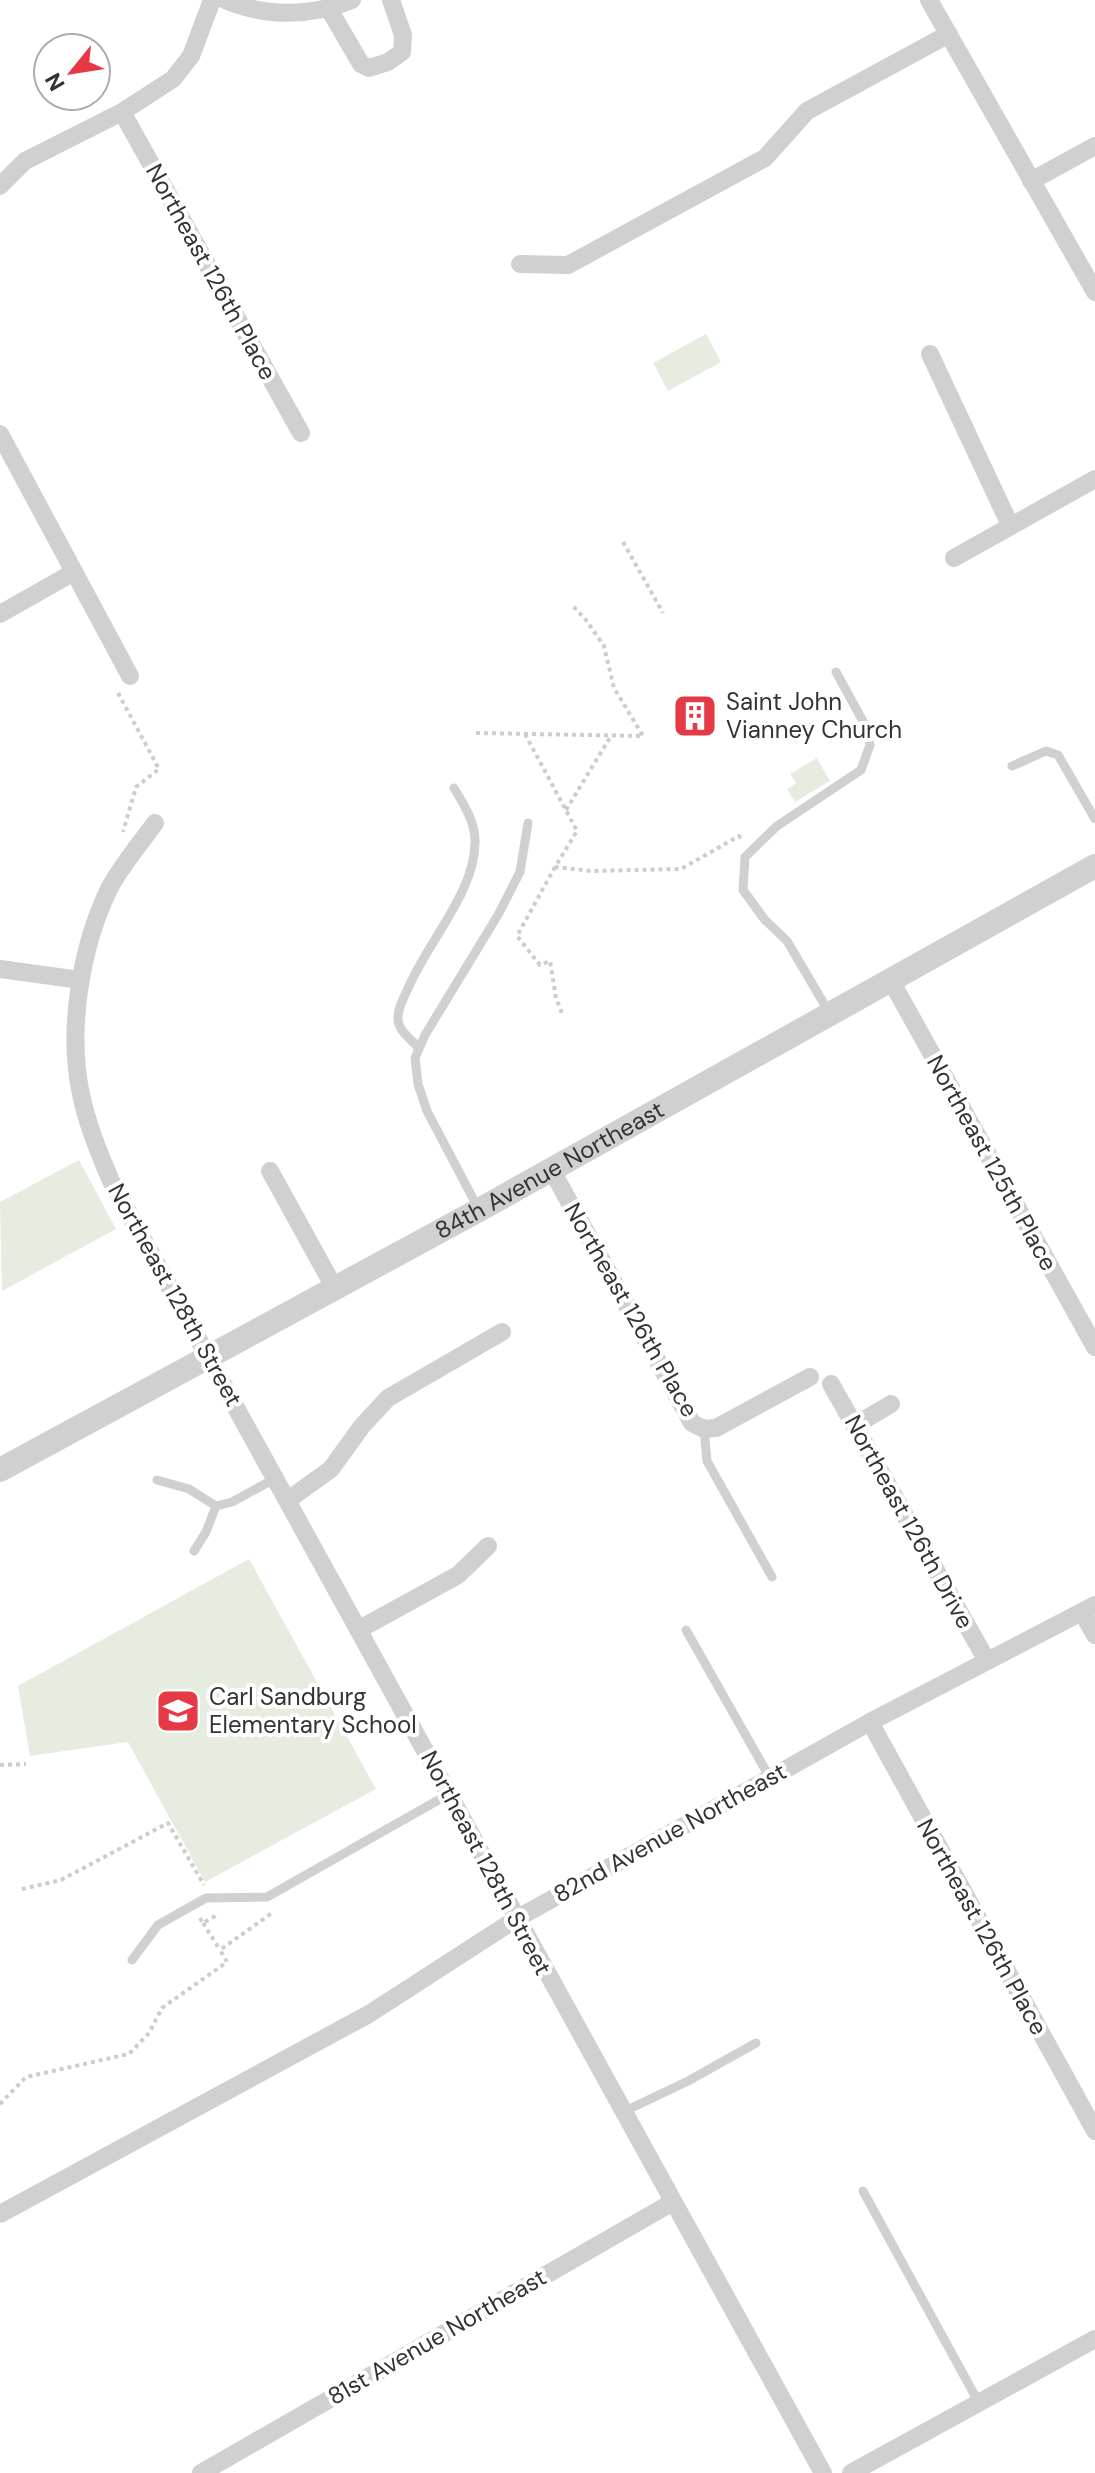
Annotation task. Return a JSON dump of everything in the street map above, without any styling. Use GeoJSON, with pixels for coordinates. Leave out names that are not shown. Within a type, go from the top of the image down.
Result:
{"type":"FeatureCollection","features":[{"type":"Feature","properties":{"kind":"street"},"geometry":{"type":"LineString","coordinates":[[0,186],[25,161],[122,112],[173,79],[191,56],[212,0]]}},
{"type":"Feature","properties":{"kind":"street"},"geometry":{"type":"LineString","coordinates":[[225,0],[248,10],[286,13],[329,9],[352,0]]}},
{"type":"Feature","properties":{"kind":"street"},"geometry":{"type":"LineString","coordinates":[[329,9],[361,64],[369,68],[388,62],[402,52],[403,35],[391,0]]}},
{"type":"Feature","properties":{"kind":"street"},"geometry":{"type":"LineString","coordinates":[[929,0],[1095,292]]}},
{"type":"Feature","properties":{"kind":"street"},"geometry":{"type":"LineString","coordinates":[[520,264],[568,265],[765,158],[807,111],[949,34]]}},
{"type":"Feature","properties":{"kind":"street","name":"Northeast 126th Place"},"geometry":{"type":"LineString","coordinates":[[122,112],[301,433]]}},
{"type":"Feature","properties":{"kind":"street"},"geometry":{"type":"LineString","coordinates":[[1031,181],[1095,146]]}},
{"type":"Feature","properties":{"kind":"street"},"geometry":{"type":"LineString","coordinates":[[930,354],[1010,525]]}},
{"type":"Feature","properties":{"kind":"street"},"geometry":{"type":"LineString","coordinates":[[0,434],[130,676]]}},
{"type":"Feature","properties":{"kind":"street"},"geometry":{"type":"LineString","coordinates":[[954,558],[1095,479]]}},
{"type":"Feature","properties":{"kind":"street"},"geometry":{"type":"LineString","coordinates":[[0,614],[74,572]]}},
{"type":"Feature","properties":{"kind":"street","name":"Northeast 128th Street"},"geometry":{"type":"LineString","coordinates":[[155,823],[110,886],[97,918],[80,980],[77,1013],[80,1092],[111,1181],[823,2473]]}},
{"type":"Feature","properties":{"kind":"street","name":"84th Avenue Northeast"},"geometry":{"type":"LineString","coordinates":[[0,1470],[479,1210],[1095,866]]}},
{"type":"Feature","properties":{"kind":"street"},"geometry":{"type":"LineString","coordinates":[[0,969],[80,980]]}},
{"type":"Feature","properties":{"kind":"street","name":"Northeast 125th Place"},"geometry":{"type":"LineString","coordinates":[[890,979],[1095,1347]]}},
{"type":"Feature","properties":{"kind":"street","name":"Northeast 126th Place"},"geometry":{"type":"LineString","coordinates":[[551,1169],[692,1423],[704,1429]]}},
{"type":"Feature","properties":{"kind":"street"},"geometry":{"type":"LineString","coordinates":[[270,1171],[334,1287]]}},
{"type":"Feature","properties":{"kind":"street"},"geometry":{"type":"LineString","coordinates":[[288,1500],[331,1469],[362,1426],[388,1398],[502,1332]]}},
{"type":"Feature","properties":{"kind":"street"},"geometry":{"type":"LineString","coordinates":[[704,1429],[716,1428],[810,1377]]}},
{"type":"Feature","properties":{"kind":"street","name":"Northeast 126th Drive"},"geometry":{"type":"LineString","coordinates":[[831,1384],[987,1661]]}},
{"type":"Feature","properties":{"kind":"street"},"geometry":{"type":"LineString","coordinates":[[854,1426],[891,1404]]}},
{"type":"Feature","properties":{"kind":"street"},"geometry":{"type":"LineString","coordinates":[[358,1630],[458,1575],[488,1546]]}},
{"type":"Feature","properties":{"kind":"street"},"geometry":{"type":"LineString","coordinates":[[1089,1608],[1095,1635]]}},
{"type":"Feature","properties":{"kind":"street","name":"82nd Avenue Northeast"},"geometry":{"type":"LineString","coordinates":[[0,2214],[369,2014],[516,1919],[870,1722],[1089,1608]]}},
{"type":"Feature","properties":{"kind":"street","name":"Northeast 126th Place"},"geometry":{"type":"LineString","coordinates":[[870,1722],[1095,2131]]}},
{"type":"Feature","properties":{"kind":"street","name":"81st Avenue Northeast"},"geometry":{"type":"LineString","coordinates":[[201,2473],[673,2202]]}},
{"type":"Feature","properties":{"kind":"street"},"geometry":{"type":"LineString","coordinates":[[851,2473],[1095,2339]]}},
{"type":"Feature","properties":{"kind":"lane"},"geometry":{"type":"LineString","coordinates":[[830,1014],[787,941],[765,920],[743,890],[745,857],[777,826],[861,770],[870,745],[864,723],[836,672]]}},
{"type":"Feature","properties":{"kind":"lane"},"geometry":{"type":"LineString","coordinates":[[1012,766],[1046,751],[1058,755],[1095,819]]}},
{"type":"Feature","properties":{"kind":"lane"},"geometry":{"type":"LineString","coordinates":[[419,1048],[401,1029],[397,1018],[418,965],[444,924],[472,869],[475,838],[469,815],[454,788]]}},
{"type":"Feature","properties":{"kind":"lane"},"geometry":{"type":"LineString","coordinates":[[479,1210],[427,1111],[418,1084],[415,1058],[520,872],[528,823]]}},
{"type":"Feature","properties":{"kind":"lane","name":"Northeast 126th Place"},"geometry":{"type":"LineString","coordinates":[[704,1429],[707,1461],[772,1577]]}},
{"type":"Feature","properties":{"kind":"lane"},"geometry":{"type":"LineString","coordinates":[[157,1480],[189,1489],[216,1506],[232,1502],[276,1478]]}},
{"type":"Feature","properties":{"kind":"lane"},"geometry":{"type":"LineString","coordinates":[[194,1551],[206,1532],[216,1506]]}},
{"type":"Feature","properties":{"kind":"lane"},"geometry":{"type":"LineString","coordinates":[[686,1630],[770,1778]]}},
{"type":"Feature","properties":{"kind":"lane"},"geometry":{"type":"LineString","coordinates":[[132,1960],[158,1925],[193,1905],[213,1897],[267,1897],[449,1794]]}},
{"type":"Feature","properties":{"kind":"lane"},"geometry":{"type":"LineString","coordinates":[[623,2112],[688,2081],[756,2043]]}},
{"type":"Feature","properties":{"kind":"lane"},"geometry":{"type":"LineString","coordinates":[[863,2191],[979,2403]]}},
{"type":"Feature","properties":{"kind":"path"},"geometry":{"type":"LineString","coordinates":[[623,542],[663,613]]}},
{"type":"Feature","properties":{"kind":"path"},"geometry":{"type":"LineString","coordinates":[[476,733],[643,736],[614,688],[604,646],[571,604]]}},
{"type":"Feature","properties":{"kind":"path"},"geometry":{"type":"LineString","coordinates":[[117,690],[159,769],[136,787],[121,841]]}},
{"type":"Feature","properties":{"kind":"path"},"geometry":{"type":"LineString","coordinates":[[525,734],[577,831],[517,936],[540,965],[550,961],[556,998],[563,1016]]}},
{"type":"Feature","properties":{"kind":"path"},"geometry":{"type":"LineString","coordinates":[[566,810],[611,736]]}},
{"type":"Feature","properties":{"kind":"path"},"geometry":{"type":"LineString","coordinates":[[555,867],[591,871],[681,869],[739,836],[751,851]]}},
{"type":"Feature","properties":{"kind":"path"},"geometry":{"type":"LineString","coordinates":[[0,1765],[26,1764]]}},
{"type":"Feature","properties":{"kind":"path"},"geometry":{"type":"LineString","coordinates":[[0,2104],[26,2077],[129,2054],[149,2033],[162,2008],[227,1962],[189,1898],[206,1888],[168,1823],[61,1880],[22,1889]]}},
{"type":"Feature","properties":{"kind":"path"},"geometry":{"type":"LineString","coordinates":[[220,1950],[274,1911],[269,1909]]}},
{"type":"Feature","properties":{"kind":"path"},"geometry":{"type":"LineString","coordinates":[[203,1923],[227,1910]]}},
{"type":"Feature","properties":{"kind":"shaded area"},"geometry":{"type":"Polygon","coordinates":[[[706,334],[721,362],[668,391],[653,363],[706,334]]]}},
{"type":"Feature","properties":{"kind":"shaded area"},"geometry":{"type":"Polygon","coordinates":[[[817,758],[830,781],[795,802],[787,789],[796,783],[790,774],[817,758]]]}},
{"type":"Feature","properties":{"kind":"shaded area"},"geometry":{"type":"Polygon","coordinates":[[[79,1160],[116,1229],[2,1291],[0,1202],[79,1160]]]}},
{"type":"Feature","properties":{"kind":"shaded area"},"geometry":{"type":"Polygon","coordinates":[[[249,1559],[376,1789],[205,1882],[128,1742],[30,1756],[18,1686],[249,1559]]]}},
{"type":"Feature","properties":{"kind":"place","name":"Saint John Vianney Church"},"geometry":{"type":"Point","coordinates":[695,716]}},
{"type":"Feature","properties":{"kind":"place","name":"Carl Sandburg Elementary School"},"geometry":{"type":"Point","coordinates":[178,1711]}}]}
